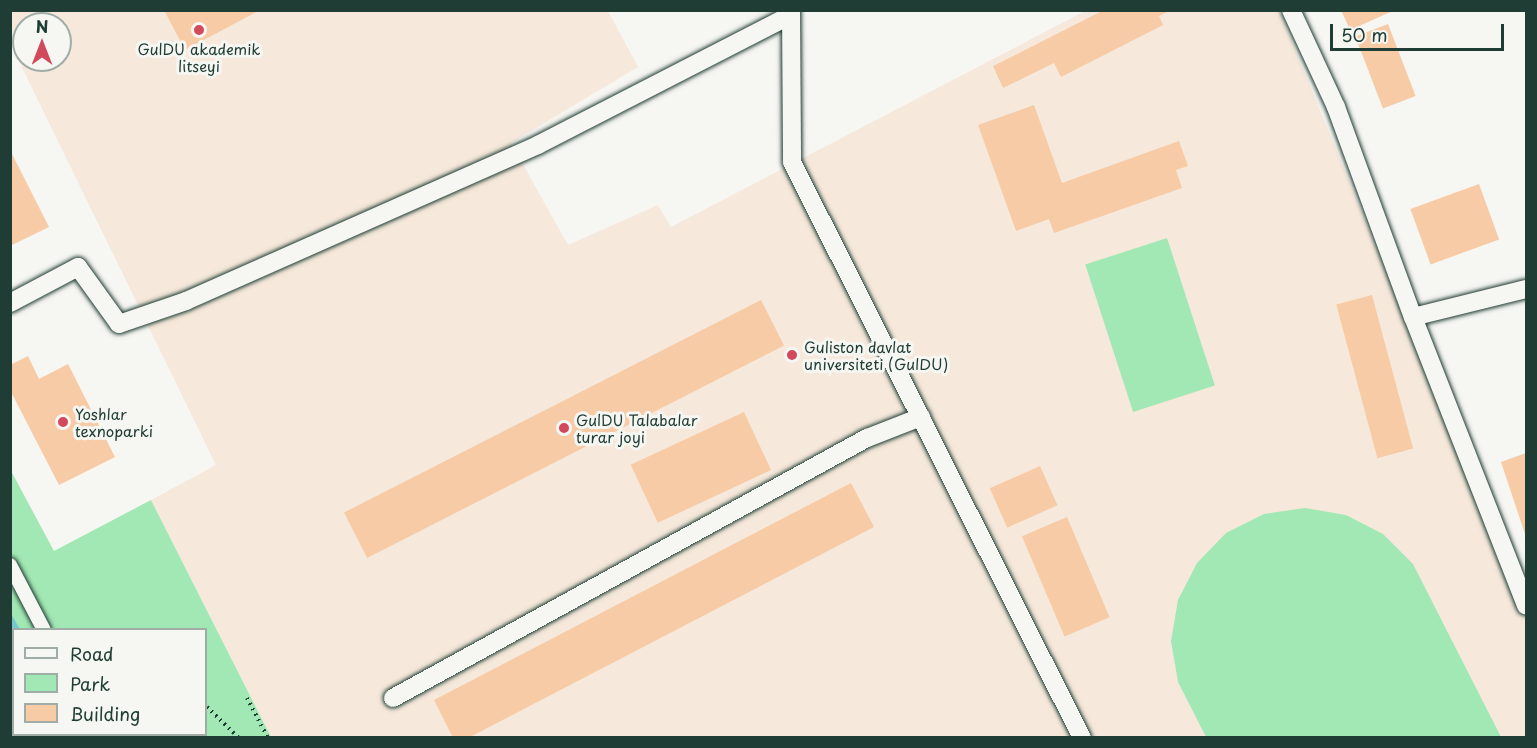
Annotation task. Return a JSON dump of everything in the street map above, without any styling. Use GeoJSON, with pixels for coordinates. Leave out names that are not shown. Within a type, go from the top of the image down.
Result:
{"type":"FeatureCollection","features":[{"type":"Feature","properties":{"kind":"street"},"geometry":{"type":"LineString","coordinates":[[1291,10],[1340,117],[1413,316],[1527,606]]}},
{"type":"Feature","properties":{"kind":"street"},"geometry":{"type":"LineString","coordinates":[[10,303],[78,267],[118,324],[186,302],[538,145],[791,13],[792,162],[1082,738]]}},
{"type":"Feature","properties":{"kind":"street"},"geometry":{"type":"LineString","coordinates":[[1413,316],[1527,289]]}},
{"type":"Feature","properties":{"kind":"street"},"geometry":{"type":"LineString","coordinates":[[393,698],[867,438],[921,417]]}},
{"type":"Feature","properties":{"kind":"street"},"geometry":{"type":"LineString","coordinates":[[10,565],[43,628]]}},
{"type":"Feature","properties":{"kind":"path"},"geometry":{"type":"LineString","coordinates":[[247,699],[268,738]]}},
{"type":"Feature","properties":{"kind":"path"},"geometry":{"type":"LineString","coordinates":[[207,707],[239,738]]}},
{"type":"Feature","properties":{"kind":"shaded area","name":"Guliston davlat universiteti (GulDU)"},"geometry":{"type":"Polygon","coordinates":[[[11,11],[608,11],[638,67],[511,143],[568,245],[658,205],[671,227],[1085,11],[1279,11],[1526,610],[1526,737],[271,737],[151,500],[216,465],[24,72],[72,72],[72,12],[12,12],[12,47],[11,11]]]}},
{"type":"Feature","properties":{"kind":"green space"},"geometry":{"type":"Polygon","coordinates":[[[1167,238],[1215,385],[1133,412],[1085,265],[1167,238]]]}},
{"type":"Feature","properties":{"kind":"green space"},"geometry":{"type":"Polygon","coordinates":[[[10,469],[54,551],[151,500],[271,737],[11,737],[10,469]]]}},
{"type":"Feature","properties":{"kind":"green space"},"geometry":{"type":"Polygon","coordinates":[[[1305,508],[1346,515],[1383,534],[1413,564],[1501,737],[1206,737],[1178,682],[1171,641],[1178,600],[1197,563],[1226,533],[1264,514],[1305,508]]]}},
{"type":"Feature","properties":{"kind":"water"},"geometry":{"type":"Polygon","coordinates":[[[10,612],[19,628],[12,628],[12,736],[78,737],[11,737],[10,612]]]}},
{"type":"Feature","properties":{"kind":"building","name":"GulDU akademik litseyi"},"geometry":{"type":"Polygon","coordinates":[[[164,10],[260,10],[185,50],[164,10]]]}},
{"type":"Feature","properties":{"kind":"building"},"geometry":{"type":"Polygon","coordinates":[[[1104,10],[1171,10],[1159,16],[1163,25],[1061,77],[1054,63],[1003,88],[993,66],[1104,10]]]}},
{"type":"Feature","properties":{"kind":"building"},"geometry":{"type":"Polygon","coordinates":[[[1341,10],[1395,10],[1350,30],[1341,10]]]}},
{"type":"Feature","properties":{"kind":"building"},"geometry":{"type":"Polygon","coordinates":[[[1388,24],[1416,96],[1383,108],[1355,37],[1388,24]]]}},
{"type":"Feature","properties":{"kind":"building"},"geometry":{"type":"Polygon","coordinates":[[[1034,105],[1062,183],[1179,141],[1188,166],[1176,170],[1182,188],[1054,233],[1049,219],[1016,231],[978,125],[1034,105]]]}},
{"type":"Feature","properties":{"kind":"building"},"geometry":{"type":"Polygon","coordinates":[[[10,150],[49,227],[10,246],[10,150]]]}},
{"type":"Feature","properties":{"kind":"building"},"geometry":{"type":"Polygon","coordinates":[[[1479,184],[1499,239],[1431,264],[1410,209],[1479,184]]]}},
{"type":"Feature","properties":{"kind":"building"},"geometry":{"type":"Polygon","coordinates":[[[1372,295],[1413,449],[1377,458],[1336,305],[1372,295]]]}},
{"type":"Feature","properties":{"kind":"building","name":"GulDU Talabalar turar joyi"},"geometry":{"type":"Polygon","coordinates":[[[761,300],[784,345],[367,558],[344,512],[761,300]]]}},
{"type":"Feature","properties":{"kind":"building"},"geometry":{"type":"Polygon","coordinates":[[[28,356],[39,379],[68,364],[115,457],[59,485],[10,390],[10,365],[28,356]]]}},
{"type":"Feature","properties":{"kind":"building"},"geometry":{"type":"Polygon","coordinates":[[[744,412],[771,470],[658,523],[631,465],[744,412]]]}},
{"type":"Feature","properties":{"kind":"building"},"geometry":{"type":"Polygon","coordinates":[[[1526,453],[1526,537],[1501,462],[1526,453]]]}},
{"type":"Feature","properties":{"kind":"building"},"geometry":{"type":"Polygon","coordinates":[[[1040,466],[1057,505],[1007,528],[990,488],[1040,466]]]}},
{"type":"Feature","properties":{"kind":"building"},"geometry":{"type":"Polygon","coordinates":[[[851,483],[874,527],[468,738],[453,738],[434,700],[851,483]]]}},
{"type":"Feature","properties":{"kind":"building"},"geometry":{"type":"Polygon","coordinates":[[[1067,517],[1110,617],[1064,636],[1022,536],[1067,517]]]}},
{"type":"Feature","properties":{"kind":"place","name":"GulDU akademik litseyi"},"geometry":{"type":"Point","coordinates":[199,30]}},
{"type":"Feature","properties":{"kind":"place","name":"Guliston davlat universiteti (GulDU)"},"geometry":{"type":"Point","coordinates":[792,355]}},
{"type":"Feature","properties":{"kind":"place","name":"Yoshlar texnoparki"},"geometry":{"type":"Point","coordinates":[63,422]}},
{"type":"Feature","properties":{"kind":"place","name":"GulDU Talabalar turar joyi"},"geometry":{"type":"Point","coordinates":[564,428]}}]}
